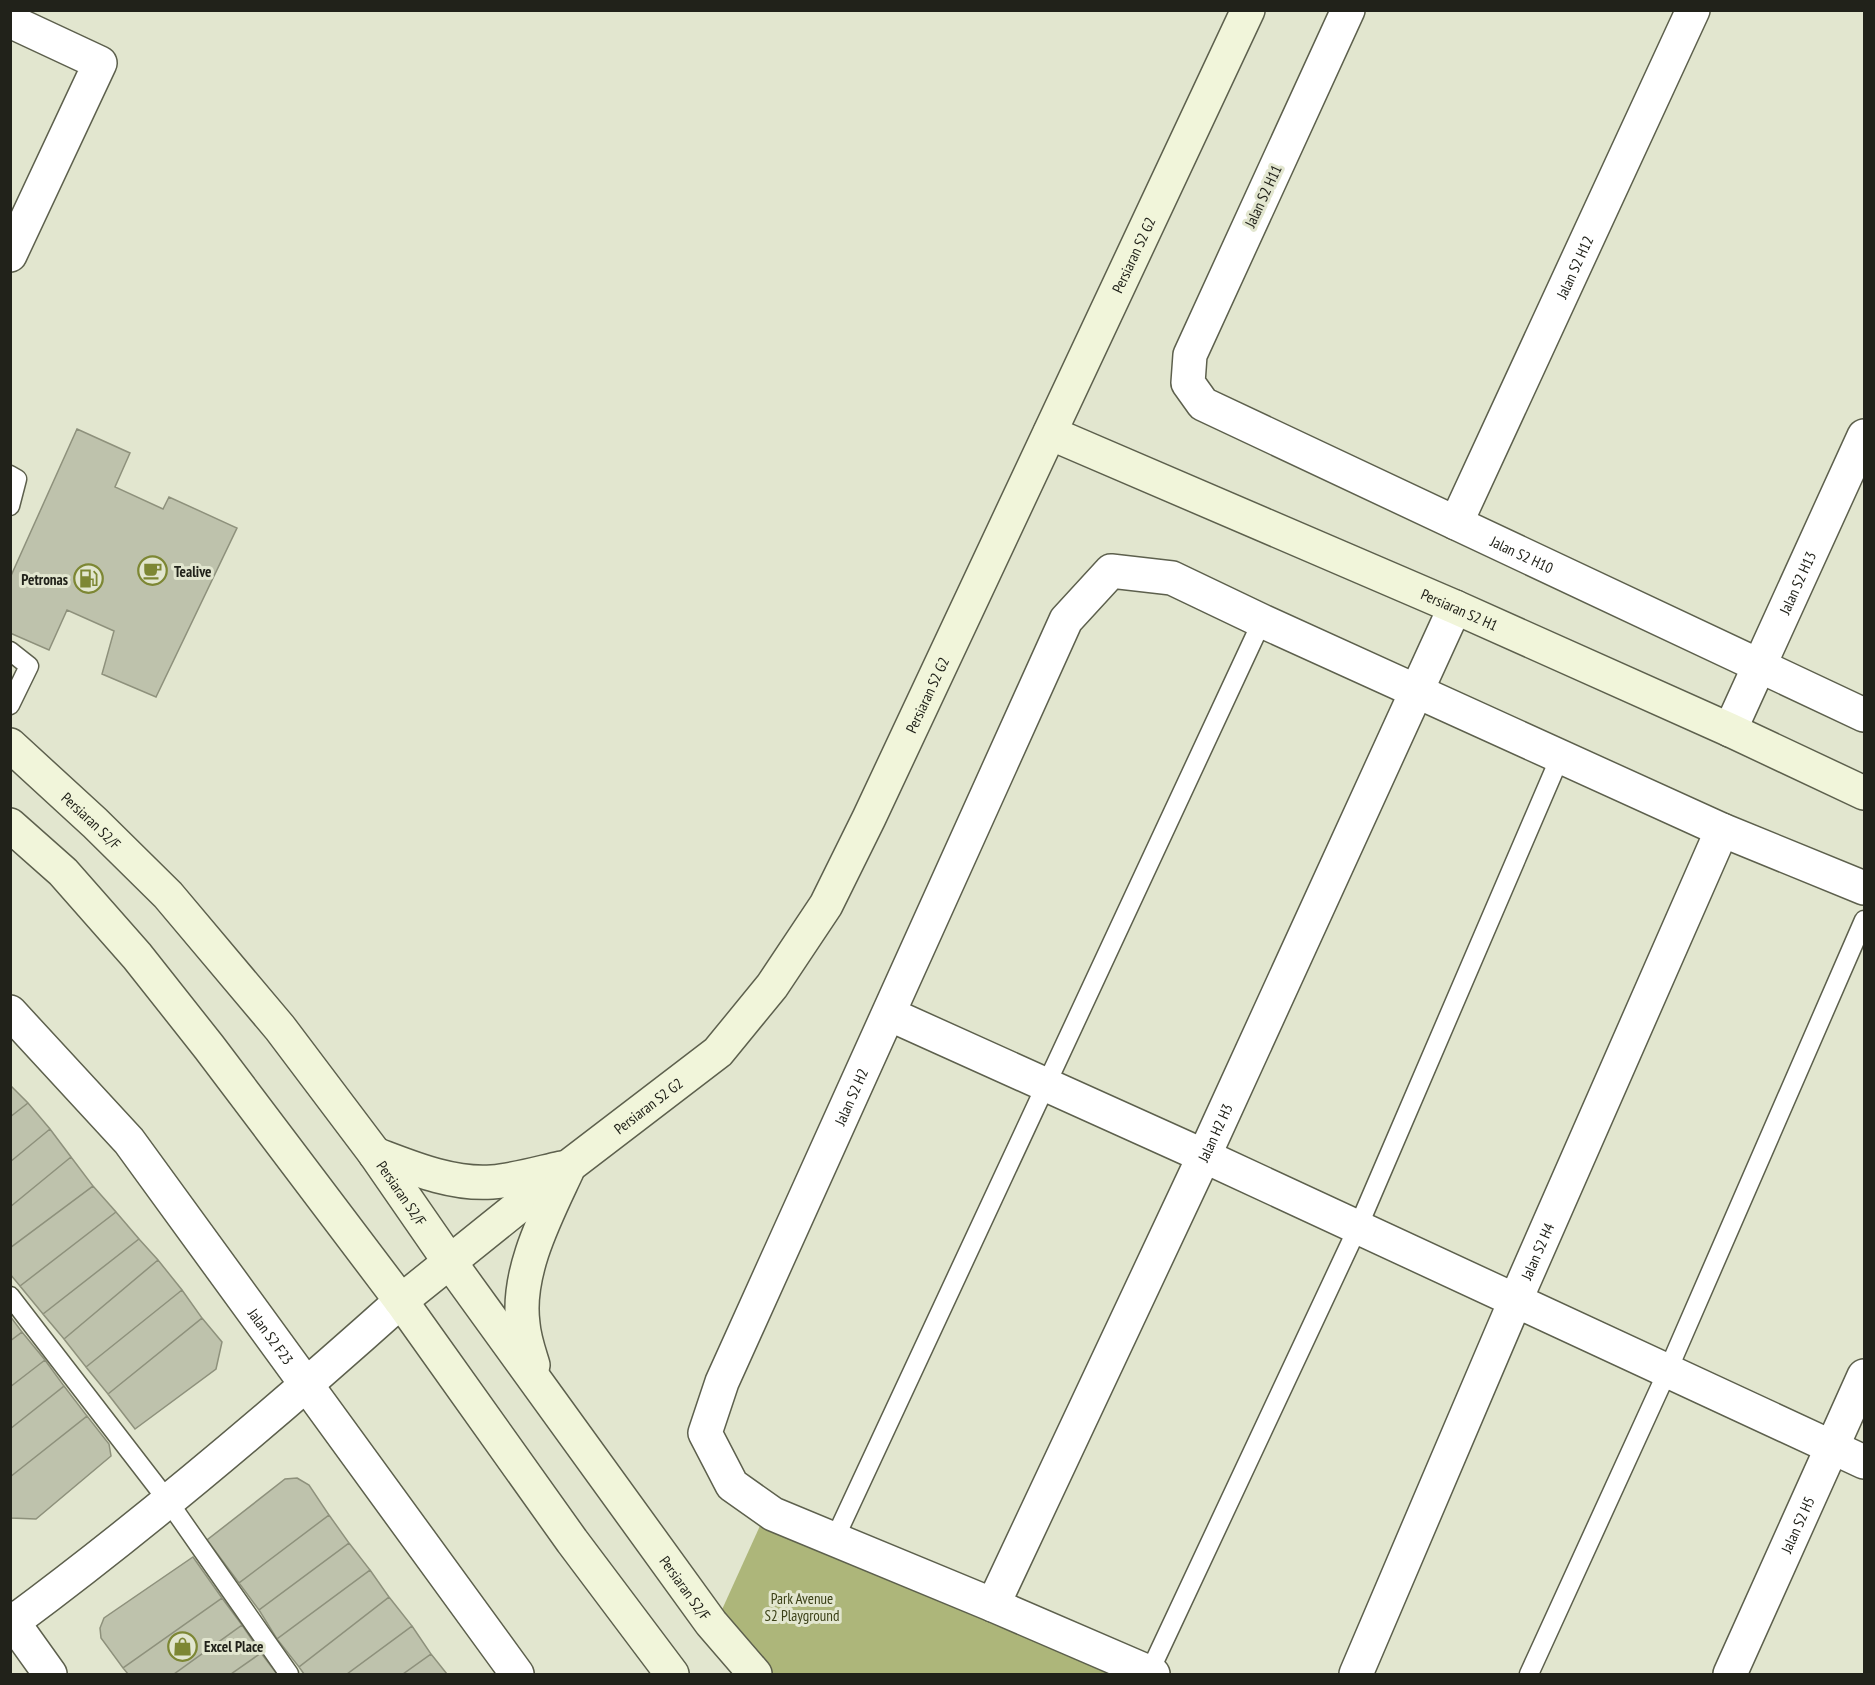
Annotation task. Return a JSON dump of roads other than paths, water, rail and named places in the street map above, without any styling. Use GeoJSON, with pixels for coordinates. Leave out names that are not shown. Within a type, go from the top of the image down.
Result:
{"type":"FeatureCollection","features":[{"type":"Feature","properties":{"kind":"main road","name":"Persiaran S2 G2"},"geometry":{"type":"LineString","coordinates":[[401,1301],[569,1166],[718,1052],[772,986],[826,905],[1248,10]]}},
{"type":"Feature","properties":{"kind":"main road","name":"Persiaran S2 H1"},"geometry":{"type":"LineString","coordinates":[[1050,433],[1455,607],[1730,730],[1864,793]]}},
{"type":"Feature","properties":{"kind":"main road","name":"Persiaran S2/F"},"geometry":{"type":"LineString","coordinates":[[10,745],[95,823],[168,895],[280,1028],[375,1154],[449,1261],[536,1378],[711,1623],[755,1674]]}},
{"type":"Feature","properties":{"kind":"main road"},"geometry":{"type":"LineString","coordinates":[[10,825],[63,872],[137,956],[208,1047],[401,1301],[572,1540],[672,1674]]}},
{"type":"Feature","properties":{"kind":"main road"},"geometry":{"type":"LineString","coordinates":[[375,1154],[416,1169],[464,1181],[493,1182],[569,1166]]}},
{"type":"Feature","properties":{"kind":"main road"},"geometry":{"type":"LineString","coordinates":[[536,1378],[523,1324],[522,1296],[530,1261],[541,1230],[569,1166]]}},
{"type":"Feature","properties":{"kind":"street","name":"Jalan S2 H11"},"geometry":{"type":"LineString","coordinates":[[1188,383],[1190,355],[1348,10]]}},
{"type":"Feature","properties":{"kind":"street","name":"Jalan S2 H12"},"geometry":{"type":"LineString","coordinates":[[1456,523],[1692,10]]}},
{"type":"Feature","properties":{"kind":"street"},"geometry":{"type":"LineString","coordinates":[[10,21],[100,63],[10,255]]}},
{"type":"Feature","properties":{"kind":"street","name":"Jalan S2 H10"},"geometry":{"type":"LineString","coordinates":[[1188,383],[1203,404],[1864,715]]}},
{"type":"Feature","properties":{"kind":"street","name":"Jalan S2 H13"},"geometry":{"type":"LineString","coordinates":[[1730,730],[1864,436]]}},
{"type":"Feature","properties":{"kind":"street","name":"Jalan S2 H2"},"geometry":{"type":"LineString","coordinates":[[1151,1674],[835,1538],[773,1514],[732,1485],[705,1433],[722,1382],[1066,620],[1111,571],[1172,578],[1262,621]]}},
{"type":"Feature","properties":{"kind":"street","name":"Jalan H2 H3"},"geometry":{"type":"LineString","coordinates":[[993,1605],[1204,1156],[1455,607]]}},
{"type":"Feature","properties":{"kind":"street"},"geometry":{"type":"LineString","coordinates":[[1262,621],[1722,830],[1864,888]]}},
{"type":"Feature","properties":{"kind":"street","name":"Jalan S2 H4"},"geometry":{"type":"LineString","coordinates":[[1356,1674],[1516,1299],[1722,830]]}},
{"type":"Feature","properties":{"kind":"street"},"geometry":{"type":"LineString","coordinates":[[889,1014],[1516,1299],[1864,1462]]}},
{"type":"Feature","properties":{"kind":"street","name":"Jalan S2 F23"},"geometry":{"type":"LineString","coordinates":[[16,1028],[129,1141],[517,1674]]}},
{"type":"Feature","properties":{"kind":"street"},"geometry":{"type":"LineString","coordinates":[[50,1674],[12,1620],[70,1580],[168,1501],[307,1385],[401,1301]]}},
{"type":"Feature","properties":{"kind":"street","name":"Jalan S2 H5"},"geometry":{"type":"LineString","coordinates":[[1730,1674],[1864,1376]]}},
{"type":"Feature","properties":{"kind":"lane"},"geometry":{"type":"LineString","coordinates":[[10,475],[17,479],[10,506]]}},
{"type":"Feature","properties":{"kind":"lane"},"geometry":{"type":"LineString","coordinates":[[835,1538],[1262,621]]}},
{"type":"Feature","properties":{"kind":"lane"},"geometry":{"type":"LineString","coordinates":[[10,651],[29,666],[10,705]]}},
{"type":"Feature","properties":{"kind":"lane"},"geometry":{"type":"LineString","coordinates":[[1151,1674],[1358,1227],[1560,757]]}},
{"type":"Feature","properties":{"kind":"lane"},"geometry":{"type":"LineString","coordinates":[[1528,1674],[1668,1370],[1864,920]]}},
{"type":"Feature","properties":{"kind":"lane"},"geometry":{"type":"LineString","coordinates":[[10,1296],[168,1501],[289,1674]]}},
{"type":"Feature","properties":{"kind":"place","name":"Tealive"},"geometry":{"type":"Point","coordinates":[153,571]}},
{"type":"Feature","properties":{"kind":"place","name":"Petronas"},"geometry":{"type":"Point","coordinates":[89,579]}},
{"type":"Feature","properties":{"kind":"place","name":"Excel Place"},"geometry":{"type":"Point","coordinates":[183,1646]}},
{"type":"Feature","properties":{"kind":"park label","name":"Park Avenue S2 Playground"},"geometry":{"type":"Point","coordinates":[802,1606]}}]}
